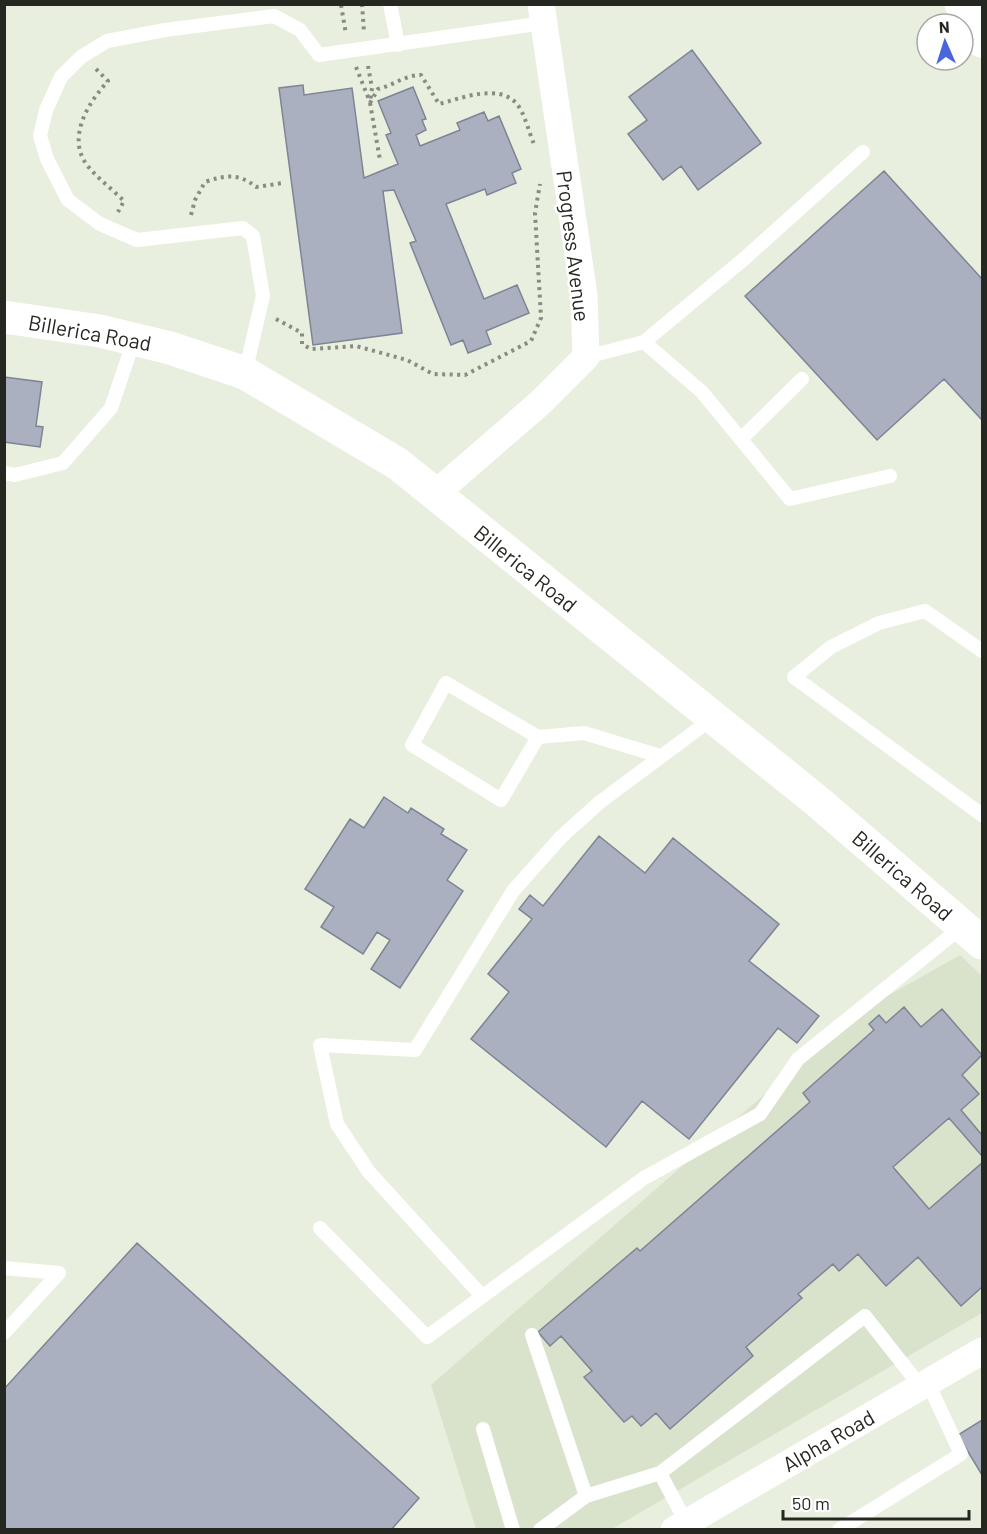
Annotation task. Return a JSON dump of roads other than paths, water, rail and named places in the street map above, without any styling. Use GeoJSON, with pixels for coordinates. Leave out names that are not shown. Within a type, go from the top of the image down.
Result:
{"type":"FeatureCollection","features":[{"type":"Feature","properties":{"kind":"main road"},"geometry":{"type":"LineString","coordinates":[[961,4],[982,41]]}},
{"type":"Feature","properties":{"kind":"main road","name":"Billerica Road"},"geometry":{"type":"LineString","coordinates":[[4,317],[135,339],[171,348],[245,374],[398,464],[817,801],[973,934]]}},
{"type":"Feature","properties":{"kind":"street","name":"Progress Avenue"},"geometry":{"type":"LineString","coordinates":[[542,14],[584,295],[586,357]]}},
{"type":"Feature","properties":{"kind":"street"},"geometry":{"type":"LineString","coordinates":[[435,494],[540,403],[586,357]]}},
{"type":"Feature","properties":{"kind":"street","name":"Alpha Road"},"geometry":{"type":"LineString","coordinates":[[680,1526],[982,1351]]}},
{"type":"Feature","properties":{"kind":"lane"},"geometry":{"type":"LineString","coordinates":[[390,4],[398,45]]}},
{"type":"Feature","properties":{"kind":"lane"},"geometry":{"type":"LineString","coordinates":[[245,374],[263,296],[253,236],[243,228],[137,240],[100,224],[68,200],[47,159],[40,136],[46,110],[62,77],[81,57],[107,41],[274,16],[300,30],[319,55],[398,45],[542,14]]}},
{"type":"Feature","properties":{"kind":"lane"},"geometry":{"type":"LineString","coordinates":[[586,357],[644,342],[745,258],[863,152]]}},
{"type":"Feature","properties":{"kind":"lane"},"geometry":{"type":"LineString","coordinates":[[4,474],[15,475],[63,463],[111,408],[135,339]]}},
{"type":"Feature","properties":{"kind":"lane"},"geometry":{"type":"LineString","coordinates":[[644,342],[702,392],[790,499],[890,476]]}},
{"type":"Feature","properties":{"kind":"lane"},"geometry":{"type":"LineString","coordinates":[[742,438],[802,379]]}},
{"type":"Feature","properties":{"kind":"lane"},"geometry":{"type":"LineString","coordinates":[[982,651],[925,611],[879,623],[831,647],[794,677],[982,815]]}},
{"type":"Feature","properties":{"kind":"lane"},"geometry":{"type":"LineString","coordinates":[[538,737],[501,800],[412,745],[446,683],[538,737],[584,732],[660,756]]}},
{"type":"Feature","properties":{"kind":"lane"},"geometry":{"type":"LineString","coordinates":[[482,1296],[369,1172],[337,1124],[320,1045],[415,1050],[513,891],[561,837],[660,756],[713,718]]}},
{"type":"Feature","properties":{"kind":"lane"},"geometry":{"type":"LineString","coordinates":[[320,1228],[427,1337],[644,1178],[760,1114],[798,1059],[973,934]]}},
{"type":"Feature","properties":{"kind":"lane"},"geometry":{"type":"LineString","coordinates":[[4,1268],[59,1274],[4,1333]]}},
{"type":"Feature","properties":{"kind":"lane"},"geometry":{"type":"LineString","coordinates":[[540,1530],[586,1496],[660,1473],[865,1316],[925,1385],[961,1454],[839,1530]]}},
{"type":"Feature","properties":{"kind":"lane"},"geometry":{"type":"LineString","coordinates":[[532,1335],[586,1496]]}},
{"type":"Feature","properties":{"kind":"lane"},"geometry":{"type":"LineString","coordinates":[[483,1429],[513,1530]]}},
{"type":"Feature","properties":{"kind":"lane"},"geometry":{"type":"LineString","coordinates":[[660,1473],[680,1526]]}}]}
